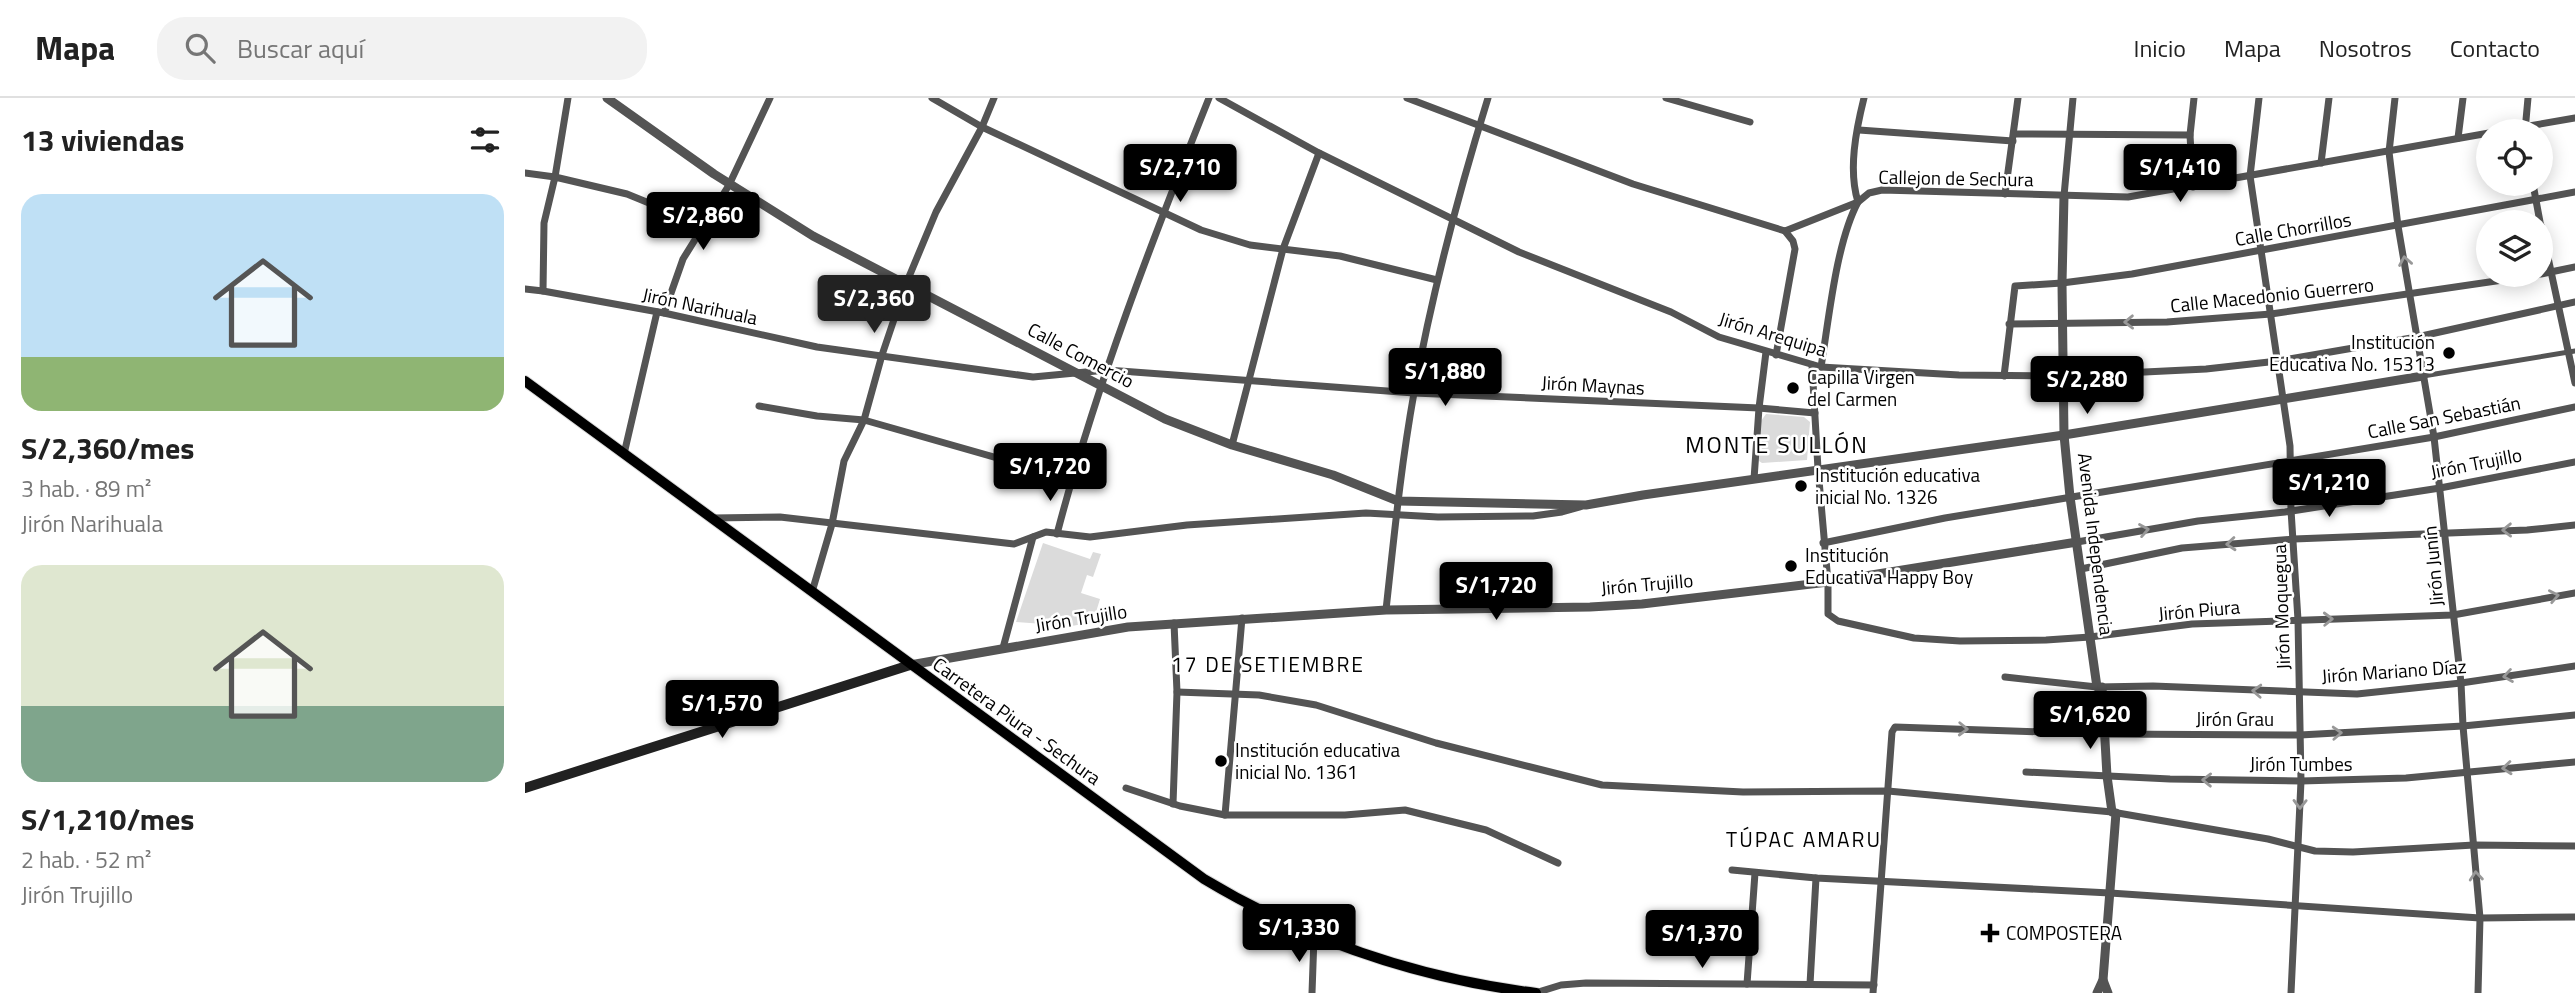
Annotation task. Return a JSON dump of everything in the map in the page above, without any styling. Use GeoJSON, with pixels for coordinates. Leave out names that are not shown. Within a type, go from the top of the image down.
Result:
{"type":"FeatureCollection","features":[{"type":"Feature","properties":{"kind":"main road","name":"Carretera Piura - Sechura"},"geometry":{"type":"LineString","coordinates":[[525,381],[1204,879],[1314,937],[1368,957],[1431,975],[1535,993]]}},
{"type":"Feature","properties":{"kind":"main road","name":"Jirón Trujillo"},"geometry":{"type":"LineString","coordinates":[[525,788],[910,665]]}},
{"type":"Feature","properties":{"kind":"street"},"geometry":{"type":"LineString","coordinates":[[543,291],[544,223],[555,177],[568,98]]}},
{"type":"Feature","properties":{"kind":"street","name":"Calle Comercio"},"geometry":{"type":"LineString","coordinates":[[607,98],[729,184],[843,253],[1165,419],[1232,445],[1333,475],[1398,501],[1586,505]]}},
{"type":"Feature","properties":{"kind":"street"},"geometry":{"type":"LineString","coordinates":[[624,454],[660,312],[683,259],[729,184],[770,98]]}},
{"type":"Feature","properties":{"kind":"street"},"geometry":{"type":"LineString","coordinates":[[932,98],[982,127],[1201,230],[1251,245],[1340,256],[1437,280]]}},
{"type":"Feature","properties":{"kind":"street"},"geometry":{"type":"LineString","coordinates":[[812,592],[832,524],[844,461],[865,420],[882,355],[906,284],[936,212],[982,127],[994,98]]}},
{"type":"Feature","properties":{"kind":"street"},"geometry":{"type":"LineString","coordinates":[[1057,534],[1071,479],[1107,370],[1163,212],[1209,98]]}},
{"type":"Feature","properties":{"kind":"street","name":"Jirón Arequipa"},"geometry":{"type":"LineString","coordinates":[[1219,98],[1319,153],[1519,252],[1671,312],[1719,337],[1817,366],[1888,373],[2004,376],[2206,369],[2278,361],[2417,337],[2575,302]]}},
{"type":"Feature","properties":{"kind":"street"},"geometry":{"type":"LineString","coordinates":[[1407,98],[1633,184],[1785,231],[1793,241],[1795,249],[1776,355]]}},
{"type":"Feature","properties":{"kind":"street"},"geometry":{"type":"LineString","coordinates":[[1385,610],[1414,393],[1452,220],[1488,98]]}},
{"type":"Feature","properties":{"kind":"street"},"geometry":{"type":"LineString","coordinates":[[1666,98],[1750,122]]}},
{"type":"Feature","properties":{"kind":"street"},"geometry":{"type":"LineString","coordinates":[[1828,582],[1815,413],[1817,366],[1836,276],[1852,214],[1858,202],[1853,182],[1864,98]]}},
{"type":"Feature","properties":{"kind":"street"},"geometry":{"type":"LineString","coordinates":[[2005,194],[2018,98]]}},
{"type":"Feature","properties":{"kind":"street"},"geometry":{"type":"LineString","coordinates":[[2064,196],[2073,98]]}},
{"type":"Feature","properties":{"kind":"street"},"geometry":{"type":"LineString","coordinates":[[2193,187],[2190,135],[2194,98]]}},
{"type":"Feature","properties":{"kind":"street","name":"Jirón Moquegua"},"geometry":{"type":"LineString","coordinates":[[2259,98],[2250,176],[2290,461],[2298,620],[2301,781],[2291,993]]}},
{"type":"Feature","properties":{"kind":"street"},"geometry":{"type":"LineString","coordinates":[[2321,163],[2329,98]]}},
{"type":"Feature","properties":{"kind":"street","name":"Jirón Junín"},"geometry":{"type":"LineString","coordinates":[[2395,98],[2389,152],[2398,226],[2434,437],[2461,684],[2480,918],[2478,993]]}},
{"type":"Feature","properties":{"kind":"street"},"geometry":{"type":"LineString","coordinates":[[2458,138],[2463,98]]}},
{"type":"Feature","properties":{"kind":"street"},"geometry":{"type":"LineString","coordinates":[[2526,119],[2528,98]]}},
{"type":"Feature","properties":{"kind":"street"},"geometry":{"type":"LineString","coordinates":[[2553,123],[2575,118]]}},
{"type":"Feature","properties":{"kind":"street"},"geometry":{"type":"LineString","coordinates":[[1859,130],[2014,137],[2068,134],[2190,135]]}},
{"type":"Feature","properties":{"kind":"street","name":"Callejon de Sechura"},"geometry":{"type":"LineString","coordinates":[[1785,231],[1858,202],[1868,193],[1882,190],[2128,197],[2476,135]]}},
{"type":"Feature","properties":{"kind":"street"},"geometry":{"type":"LineString","coordinates":[[1232,445],[1283,249],[1319,153]]}},
{"type":"Feature","properties":{"kind":"street"},"geometry":{"type":"LineString","coordinates":[[525,173],[555,177],[627,194],[649,203]]}},
{"type":"Feature","properties":{"kind":"street","name":"Calle Chorrillos"},"geometry":{"type":"LineString","coordinates":[[2009,324],[2015,286],[2062,284],[2398,226],[2575,192]]}},
{"type":"Feature","properties":{"kind":"street","name":"Avenida Independencia"},"geometry":{"type":"LineString","coordinates":[[2064,196],[2064,435],[2070,496],[2099,687],[2106,776],[2114,813],[2103,980],[2097,993]]}},
{"type":"Feature","properties":{"kind":"street"},"geometry":{"type":"LineString","coordinates":[[2535,196],[2538,210]]}},
{"type":"Feature","properties":{"kind":"street","name":"Calle Macedonio Guerrero"},"geometry":{"type":"LineString","coordinates":[[2553,272],[2575,267]]}},
{"type":"Feature","properties":{"kind":"street","name":"Calle Macedonio Guerrero"},"geometry":{"type":"LineString","coordinates":[[2009,324],[2167,322],[2271,314],[2476,284]]}},
{"type":"Feature","properties":{"kind":"street"},"geometry":{"type":"LineString","coordinates":[[2553,286],[2571,351],[2575,383]]}},
{"type":"Feature","properties":{"kind":"street","name":"Jirón Narihuala"},"geometry":{"type":"LineString","coordinates":[[525,289],[660,312],[817,347],[1033,377],[1076,372]]}},
{"type":"Feature","properties":{"kind":"street"},"geometry":{"type":"LineString","coordinates":[[2004,376],[2009,324]]}},
{"type":"Feature","properties":{"kind":"street","name":"Calle Comercio"},"geometry":{"type":"LineString","coordinates":[[712,518],[780,517],[1014,544],[1045,533],[1090,537],[1187,525],[1307,516],[1366,513],[1396,516],[1533,516],[1643,495],[2064,435],[2571,351]]}},
{"type":"Feature","properties":{"kind":"street"},"geometry":{"type":"LineString","coordinates":[[1755,480],[1759,408],[1766,352]]}},
{"type":"Feature","properties":{"kind":"street","name":"Jirón Maynas"},"geometry":{"type":"LineString","coordinates":[[1076,372],[1107,370],[1414,393],[1759,408],[1815,413]]}},
{"type":"Feature","properties":{"kind":"street"},"geometry":{"type":"LineString","coordinates":[[759,407],[865,420],[1071,479]]}},
{"type":"Feature","properties":{"kind":"street","name":"Calle San Sebastián"},"geometry":{"type":"LineString","coordinates":[[1823,543],[2070,496],[2434,437],[2575,407]]}},
{"type":"Feature","properties":{"kind":"street","name":"Jirón Trujillo"},"geometry":{"type":"LineString","coordinates":[[910,665],[1097,631],[1174,623],[1385,610],[1616,605],[1828,582],[2198,521],[2440,488],[2575,462]]}},
{"type":"Feature","properties":{"kind":"street"},"geometry":{"type":"LineString","coordinates":[[2081,569],[2182,548],[2294,539],[2445,531],[2527,530],[2575,525]]}},
{"type":"Feature","properties":{"kind":"street"},"geometry":{"type":"LineString","coordinates":[[1003,648],[1033,537]]}},
{"type":"Feature","properties":{"kind":"street","name":"Jirón Piura"},"geometry":{"type":"LineString","coordinates":[[1828,582],[1828,614],[1838,621],[1915,638],[1960,641],[2090,637],[2192,624],[2453,615],[2575,593]]}},
{"type":"Feature","properties":{"kind":"street"},"geometry":{"type":"LineString","coordinates":[[1225,815],[1242,618]]}},
{"type":"Feature","properties":{"kind":"street"},"geometry":{"type":"LineString","coordinates":[[1173,804],[1177,692],[1174,623]]}},
{"type":"Feature","properties":{"kind":"street","name":"Jirón Mariano Díaz"},"geometry":{"type":"LineString","coordinates":[[2005,677],[2099,687],[2153,686],[2357,694],[2461,684],[2575,666]]}},
{"type":"Feature","properties":{"kind":"street"},"geometry":{"type":"LineString","coordinates":[[1177,692],[1235,693],[1317,705],[1436,743],[1602,785],[1743,792],[1888,790],[2114,813],[2267,839],[2315,851],[2353,852],[2474,845],[2575,846]]}},
{"type":"Feature","properties":{"kind":"street","name":"Jirón Grau"},"geometry":{"type":"LineString","coordinates":[[1888,790],[1892,732],[1895,727],[2104,734],[2300,735],[2463,726],[2575,715]]}},
{"type":"Feature","properties":{"kind":"street","name":"Jirón Tumbes"},"geometry":{"type":"LineString","coordinates":[[2026,772],[2301,781],[2406,778],[2575,762]]}},
{"type":"Feature","properties":{"kind":"street"},"geometry":{"type":"LineString","coordinates":[[1126,789],[1173,804],[1225,815],[1360,815],[1405,810],[1486,830],[1558,863]]}},
{"type":"Feature","properties":{"kind":"street"},"geometry":{"type":"LineString","coordinates":[[1535,993],[1561,985],[1586,983],[1809,984],[1873,989],[1888,790]]}},
{"type":"Feature","properties":{"kind":"street"},"geometry":{"type":"LineString","coordinates":[[1732,870],[1816,878],[2110,893],[2480,918],[2575,916]]}},
{"type":"Feature","properties":{"kind":"street"},"geometry":{"type":"LineString","coordinates":[[1747,984],[1755,873]]}},
{"type":"Feature","properties":{"kind":"street"},"geometry":{"type":"LineString","coordinates":[[1809,984],[1816,878]]}},
{"type":"Feature","properties":{"kind":"street"},"geometry":{"type":"LineString","coordinates":[[1700,921],[1751,925]]}},
{"type":"Feature","properties":{"kind":"street"},"geometry":{"type":"LineString","coordinates":[[1312,993],[1314,937]]}},
{"type":"Feature","properties":{"kind":"street","name":"Avenida Independencia"},"geometry":{"type":"LineString","coordinates":[[2103,980],[2108,993]]}},
{"type":"Feature","properties":{"kind":"shaded area"},"geometry":{"type":"Polygon","coordinates":[[[1766,414],[1804,417],[1810,422],[1807,460],[1759,461],[1761,421],[1766,414]]]}},
{"type":"Feature","properties":{"kind":"shaded area"},"geometry":{"type":"Polygon","coordinates":[[[1043,543],[1090,559],[1093,552],[1101,554],[1093,577],[1087,575],[1081,593],[1100,599],[1093,622],[1072,626],[1016,622],[1043,543]]]}},
{"type":"Feature","properties":{"kind":"place","name":"Institución Educativa No. 15313"},"geometry":{"type":"Point","coordinates":[2449,353]}},
{"type":"Feature","properties":{"kind":"place","name":"Capilla Virgen del Carmen"},"geometry":{"type":"Point","coordinates":[1793,388]}},
{"type":"Feature","properties":{"kind":"place","name":"Institución educativa inicial No. 1326"},"geometry":{"type":"Point","coordinates":[1801,486]}},
{"type":"Feature","properties":{"kind":"place","name":"Institución Educativa Happy Boy"},"geometry":{"type":"Point","coordinates":[1791,566]}},
{"type":"Feature","properties":{"kind":"place","name":"Institución educativa inicial No. 1361"},"geometry":{"type":"Point","coordinates":[1221,761]}},
{"type":"Feature","properties":{"kind":"place","name":"COMPOSTERA"},"geometry":{"type":"Point","coordinates":[1990,933]}},
{"type":"Feature","properties":{"kind":"district","name":"MONTE SULLÓN"},"geometry":{"type":"Point","coordinates":[1777,445]}},
{"type":"Feature","properties":{"kind":"district","name":"17 DE SETIEMBRE"},"geometry":{"type":"Point","coordinates":[1268,665]}},
{"type":"Feature","properties":{"kind":"district","name":"TÚPAC AMARU"},"geometry":{"type":"Point","coordinates":[1804,840]}}]}
